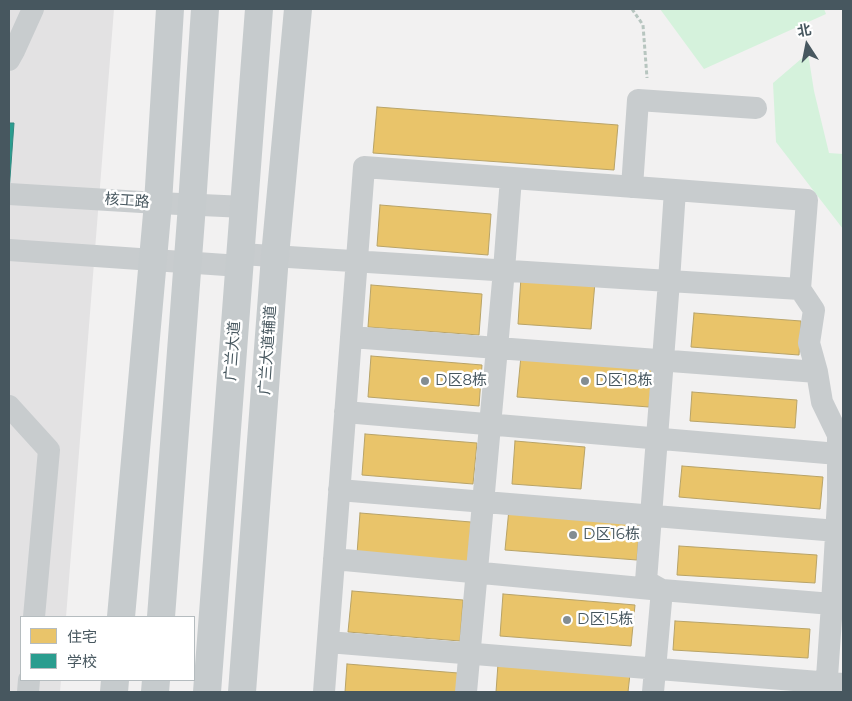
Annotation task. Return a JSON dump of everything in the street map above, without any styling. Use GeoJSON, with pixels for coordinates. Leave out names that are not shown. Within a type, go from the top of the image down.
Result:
{"type":"FeatureCollection","features":[{"type":"Feature","properties":{"kind":"main road"},"geometry":{"type":"LineString","coordinates":[[121,616],[158,203],[170,9]]}},
{"type":"Feature","properties":{"kind":"main road"},"geometry":{"type":"LineString","coordinates":[[161,616],[205,9]]}},
{"type":"Feature","properties":{"kind":"main road","name":"广兰大道"},"geometry":{"type":"LineString","coordinates":[[207,692],[259,9]]}},
{"type":"Feature","properties":{"kind":"main road","name":"广兰大道辅道"},"geometry":{"type":"LineString","coordinates":[[242,692],[275,256],[298,9]]}},
{"type":"Feature","properties":{"kind":"street"},"geometry":{"type":"LineString","coordinates":[[9,60],[33,9]]}},
{"type":"Feature","properties":{"kind":"street"},"geometry":{"type":"LineString","coordinates":[[632,187],[638,100],[756,108]]}},
{"type":"Feature","properties":{"kind":"street"},"geometry":{"type":"LineString","coordinates":[[324,692],[364,167],[807,200],[800,289],[814,310],[809,343],[817,372],[822,402],[838,435],[840,500],[836,532],[832,604],[832,686],[655,669],[328,642]]}},
{"type":"Feature","properties":{"kind":"street"},"geometry":{"type":"LineString","coordinates":[[466,692],[504,270],[510,178]]}},
{"type":"Feature","properties":{"kind":"street"},"geometry":{"type":"LineString","coordinates":[[662,590],[646,581],[675,190]]}},
{"type":"Feature","properties":{"kind":"street","name":"核工路"},"geometry":{"type":"LineString","coordinates":[[9,194],[244,207]]}},
{"type":"Feature","properties":{"kind":"street"},"geometry":{"type":"LineString","coordinates":[[9,250],[187,262],[240,260],[275,256],[357,260],[800,289]]}},
{"type":"Feature","properties":{"kind":"street"},"geometry":{"type":"LineString","coordinates":[[351,338],[817,372]]}},
{"type":"Feature","properties":{"kind":"street"},"geometry":{"type":"LineString","coordinates":[[9,406],[48,450],[34,616]]}},
{"type":"Feature","properties":{"kind":"street"},"geometry":{"type":"LineString","coordinates":[[345,412],[838,454]]}},
{"type":"Feature","properties":{"kind":"street"},"geometry":{"type":"LineString","coordinates":[[340,490],[836,532]]}},
{"type":"Feature","properties":{"kind":"street"},"geometry":{"type":"LineString","coordinates":[[334,559],[832,604]]}},
{"type":"Feature","properties":{"kind":"street"},"geometry":{"type":"LineString","coordinates":[[653,692],[662,590]]}},
{"type":"Feature","properties":{"kind":"path"},"geometry":{"type":"LineString","coordinates":[[632,9],[643,25],[649,101]]}},
{"type":"Feature","properties":{"kind":"shaded area"},"geometry":{"type":"Polygon","coordinates":[[[9,9],[114,9],[66,616],[20,616],[20,681],[61,681],[60,692],[9,692],[9,9]]]}},
{"type":"Feature","properties":{"kind":"green space"},"geometry":{"type":"Polygon","coordinates":[[[660,9],[824,9],[826,14],[704,69],[660,9]]]}},
{"type":"Feature","properties":{"kind":"green space"},"geometry":{"type":"Polygon","coordinates":[[[808,53],[814,91],[829,153],[843,154],[843,229],[776,142],[773,83],[808,53]]]}},
{"type":"Feature","properties":{"kind":"building: 住宅"},"geometry":{"type":"Polygon","coordinates":[[[377,107],[618,125],[614,170],[373,153],[377,107]]]}},
{"type":"Feature","properties":{"kind":"building: 住宅"},"geometry":{"type":"Polygon","coordinates":[[[380,205],[491,214],[488,255],[377,246],[380,205]]]}},
{"type":"Feature","properties":{"kind":"building: 住宅"},"geometry":{"type":"Polygon","coordinates":[[[521,277],[595,282],[591,329],[518,324],[521,277]]]}},
{"type":"Feature","properties":{"kind":"building: 住宅"},"geometry":{"type":"Polygon","coordinates":[[[371,285],[482,294],[479,335],[368,327],[371,285]]]}},
{"type":"Feature","properties":{"kind":"building: 住宅"},"geometry":{"type":"Polygon","coordinates":[[[694,313],[801,321],[799,355],[691,347],[694,313]]]}},
{"type":"Feature","properties":{"kind":"building: 住宅","name":"D区8栋"},"geometry":{"type":"Polygon","coordinates":[[[371,356],[482,365],[479,406],[368,397],[371,356]]]}},
{"type":"Feature","properties":{"kind":"building: 住宅","name":"D区18栋"},"geometry":{"type":"Polygon","coordinates":[[[521,356],[653,365],[649,407],[517,397],[521,356]]]}},
{"type":"Feature","properties":{"kind":"building: 住宅"},"geometry":{"type":"Polygon","coordinates":[[[692,392],[797,400],[795,428],[690,421],[692,392]]]}},
{"type":"Feature","properties":{"kind":"building: 住宅"},"geometry":{"type":"Polygon","coordinates":[[[365,434],[477,443],[473,484],[362,475],[365,434]]]}},
{"type":"Feature","properties":{"kind":"building: 住宅"},"geometry":{"type":"Polygon","coordinates":[[[515,441],[585,447],[581,489],[512,484],[515,441]]]}},
{"type":"Feature","properties":{"kind":"building: 住宅"},"geometry":{"type":"Polygon","coordinates":[[[682,466],[823,477],[820,509],[679,497],[682,466]]]}},
{"type":"Feature","properties":{"kind":"building: 住宅","name":"D区16栋"},"geometry":{"type":"Polygon","coordinates":[[[509,509],[640,519],[637,560],[505,550],[509,509]]]}},
{"type":"Feature","properties":{"kind":"building: 住宅"},"geometry":{"type":"Polygon","coordinates":[[[360,513],[471,522],[468,563],[357,554],[360,513]]]}},
{"type":"Feature","properties":{"kind":"building: 住宅"},"geometry":{"type":"Polygon","coordinates":[[[679,546],[817,555],[815,583],[677,575],[679,546]]]}},
{"type":"Feature","properties":{"kind":"building: 住宅"},"geometry":{"type":"Polygon","coordinates":[[[352,591],[463,600],[460,641],[348,632],[352,591]]]}},
{"type":"Feature","properties":{"kind":"building: 住宅","name":"D区15栋"},"geometry":{"type":"Polygon","coordinates":[[[503,594],[635,605],[631,646],[500,636],[503,594]]]}},
{"type":"Feature","properties":{"kind":"building: 住宅"},"geometry":{"type":"Polygon","coordinates":[[[675,621],[810,629],[808,658],[673,650],[675,621]]]}},
{"type":"Feature","properties":{"kind":"building: 住宅"},"geometry":{"type":"Polygon","coordinates":[[[347,664],[458,673],[457,692],[345,692],[347,664]]]}},
{"type":"Feature","properties":{"kind":"building: 住宅"},"geometry":{"type":"Polygon","coordinates":[[[498,664],[630,674],[628,692],[496,692],[498,664]]]}},
{"type":"Feature","properties":{"kind":"building: 学校"},"geometry":{"type":"Polygon","coordinates":[[[9,123],[14,123],[9,192],[9,123]]]}},
{"type":"Feature","properties":{"kind":"place","name":"D区8栋"},"geometry":{"type":"Point","coordinates":[425,381]}},
{"type":"Feature","properties":{"kind":"place","name":"D区18栋"},"geometry":{"type":"Point","coordinates":[585,381]}},
{"type":"Feature","properties":{"kind":"place","name":"D区16栋"},"geometry":{"type":"Point","coordinates":[573,535]}},
{"type":"Feature","properties":{"kind":"place","name":"D区15栋"},"geometry":{"type":"Point","coordinates":[567,620]}}]}
